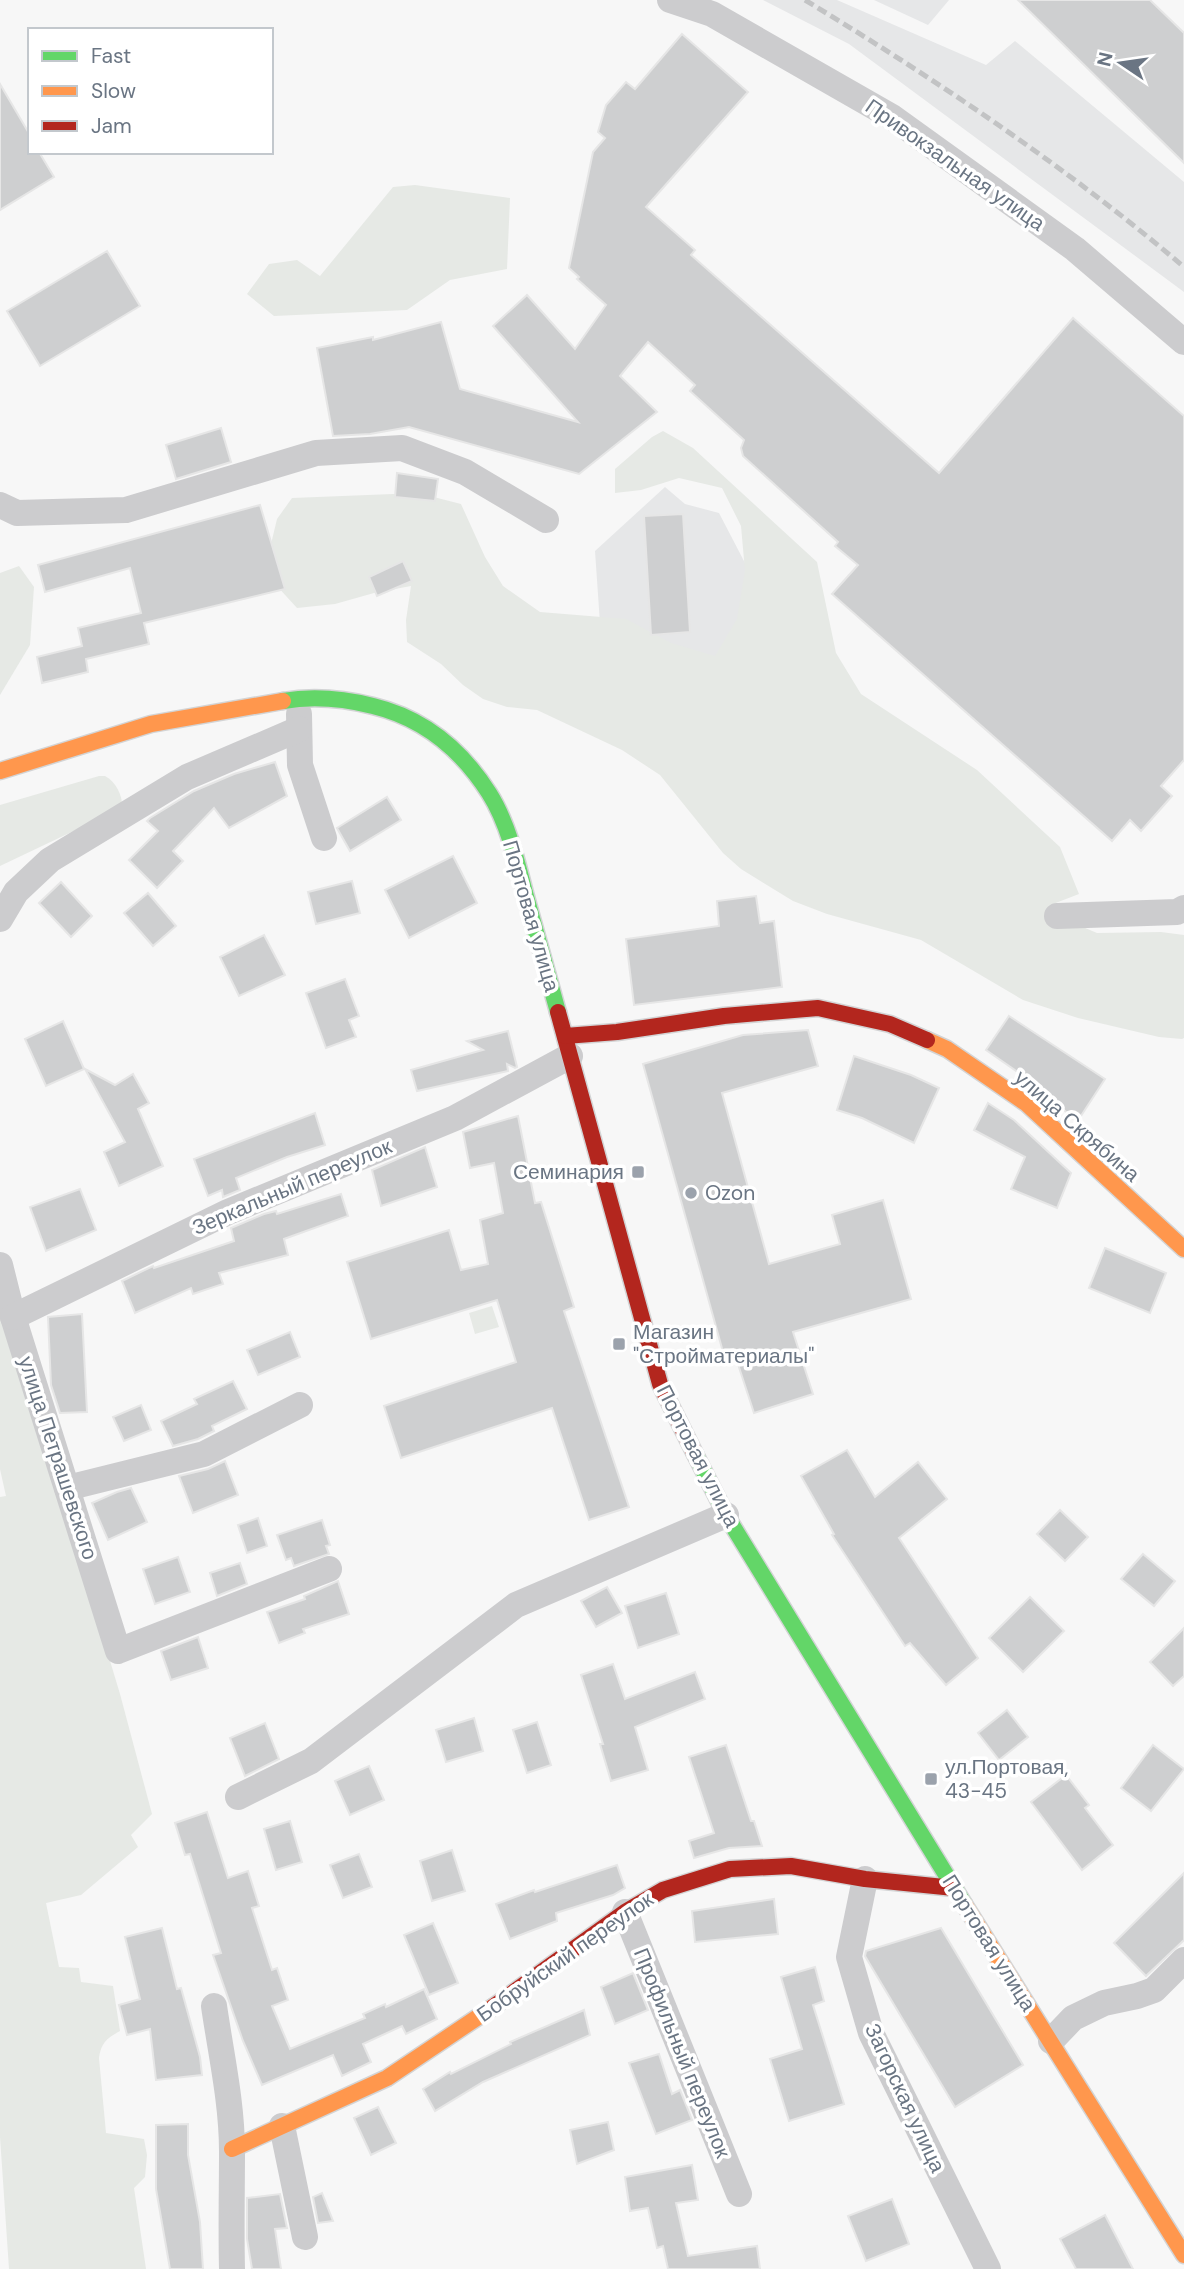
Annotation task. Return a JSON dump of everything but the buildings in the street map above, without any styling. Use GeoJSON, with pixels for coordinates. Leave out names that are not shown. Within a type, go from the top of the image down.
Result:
{"type":"FeatureCollection","features":[{"type":"Feature","properties":{"kind":"main road","name":"Портовая улица"},"geometry":{"type":"LineString","coordinates":[[0,771],[152,724],[298,698],[354,701],[398,712],[439,735],[466,763],[490,794],[513,848],[660,1384],[726,1515],[954,1888],[1184,2255]]}},
{"type":"Feature","properties":{"kind":"main road","name":"улица Скрябина"},"geometry":{"type":"LineString","coordinates":[[568,1046],[617,1032],[724,1016],[818,1007],[890,1024],[947,1049],[1027,1104],[1184,1249]]}},
{"type":"Feature","properties":{"kind":"main road","name":"Бобруйский переулок"},"geometry":{"type":"LineString","coordinates":[[232,2149],[387,2078],[471,2022],[625,1912],[663,1890],[730,1869],[791,1866],[865,1879],[954,1888]]}},
{"type":"Feature","properties":{"kind":"street","name":"Привокзальная улица"},"geometry":{"type":"LineString","coordinates":[[670,0],[712,14],[892,117],[1075,249],[1184,342]]}},
{"type":"Feature","properties":{"kind":"street"},"geometry":{"type":"LineString","coordinates":[[0,505],[17,513],[126,510],[316,453],[402,448],[465,472],[514,499],[525,510],[546,520]]}},
{"type":"Feature","properties":{"kind":"street"},"geometry":{"type":"LineString","coordinates":[[298,698],[300,765],[324,838]]}},
{"type":"Feature","properties":{"kind":"street"},"geometry":{"type":"LineString","coordinates":[[0,919],[16,892],[50,860],[187,777],[299,729]]}},
{"type":"Feature","properties":{"kind":"street"},"geometry":{"type":"LineString","coordinates":[[1057,916],[1177,912],[1184,908]]}},
{"type":"Feature","properties":{"kind":"street","name":"Зеркальный переулок"},"geometry":{"type":"LineString","coordinates":[[13,1317],[228,1212],[455,1118],[568,1046]]}},
{"type":"Feature","properties":{"kind":"street","name":"улица Петрашевского"},"geometry":{"type":"LineString","coordinates":[[0,1265],[13,1317],[118,1651],[329,1569]]}},
{"type":"Feature","properties":{"kind":"street"},"geometry":{"type":"LineString","coordinates":[[67,1488],[205,1454],[300,1405]]}},
{"type":"Feature","properties":{"kind":"street"},"geometry":{"type":"LineString","coordinates":[[238,1797],[312,1761],[516,1605],[726,1515]]}},
{"type":"Feature","properties":{"kind":"street","name":"Загорская улица"},"geometry":{"type":"LineString","coordinates":[[865,1879],[849,1957],[871,2033],[988,2269]]}},
{"type":"Feature","properties":{"kind":"street","name":"Профильный переулок"},"geometry":{"type":"LineString","coordinates":[[625,1912],[739,2194]]}},
{"type":"Feature","properties":{"kind":"street"},"geometry":{"type":"LineString","coordinates":[[1051,2041],[1073,2018],[1093,2008],[1154,1990],[1184,1960]]}},
{"type":"Feature","properties":{"kind":"street"},"geometry":{"type":"LineString","coordinates":[[214,2006],[232,2149],[232,2269]]}},
{"type":"Feature","properties":{"kind":"street"},"geometry":{"type":"LineString","coordinates":[[282,2126],[305,2237]]}},
{"type":"Feature","properties":{"kind":"shaded area"},"geometry":{"type":"Polygon","coordinates":[[[763,0],[837,0],[986,65],[1015,41],[1184,182],[1184,292],[849,44],[763,0]]]}},
{"type":"Feature","properties":{"kind":"shaded area"},"geometry":{"type":"Polygon","coordinates":[[[874,0],[949,0],[928,25],[874,0]]]}},
{"type":"Feature","properties":{"kind":"shaded area"},"geometry":{"type":"Polygon","coordinates":[[[415,185],[510,198],[507,269],[450,280],[407,310],[274,316],[247,294],[269,264],[297,260],[320,276],[393,187],[415,185]]]}},
{"type":"Feature","properties":{"kind":"shaded area"},"geometry":{"type":"Polygon","coordinates":[[[663,431],[693,448],[817,562],[836,653],[861,694],[977,770],[1060,847],[1079,894],[1053,904],[1057,916],[1097,933],[1161,932],[1184,935],[1184,1038],[1159,1037],[1078,1018],[1023,1000],[921,940],[827,914],[793,901],[741,869],[723,853],[660,775],[622,750],[537,710],[507,707],[483,699],[441,664],[407,642],[406,620],[411,586],[335,604],[297,608],[276,585],[271,544],[277,519],[292,498],[418,493],[461,504],[485,557],[503,586],[540,612],[626,619],[671,643],[715,656],[737,619],[745,571],[741,526],[722,488],[679,478],[641,490],[615,493],[615,469],[652,437],[663,431]]]}},
{"type":"Feature","properties":{"kind":"shaded area"},"geometry":{"type":"Polygon","coordinates":[[[665,487],[685,504],[719,513],[771,613],[769,675],[603,667],[595,551],[665,487]]]}},
{"type":"Feature","properties":{"kind":"shaded area"},"geometry":{"type":"Polygon","coordinates":[[[19,566],[34,587],[30,645],[0,695],[0,573],[19,566]]]}},
{"type":"Feature","properties":{"kind":"shaded area"},"geometry":{"type":"Polygon","coordinates":[[[105,776],[118,790],[122,808],[0,866],[0,805],[105,776]]]}},
{"type":"Feature","properties":{"kind":"shaded area"},"geometry":{"type":"Polygon","coordinates":[[[0,1290],[120,1694],[152,1814],[131,1835],[138,1847],[81,1895],[46,1903],[59,1967],[79,1968],[81,1982],[113,1986],[120,2031],[105,2041],[99,2058],[106,2133],[144,2139],[147,2155],[145,2177],[134,2188],[146,2269],[9,2269],[0,2137],[0,1497],[6,1496],[0,1469],[0,1290]]]}},
{"type":"Feature","properties":{"kind":"shaded area"},"geometry":{"type":"Polygon","coordinates":[[[492,1306],[499,1327],[475,1334],[469,1313],[492,1306]]]}},
{"type":"Feature","properties":{"kind":"railway"},"geometry":{"type":"LineString","coordinates":[[805,0],[1000,126],[1140,230],[1184,267]]}},
{"type":"Feature","properties":{"kind":"traffic: fast"},"geometry":{"type":"LineString","coordinates":[[283,701],[340,700],[391,711],[424,727],[453,749],[466,763],[489,793],[506,829],[558,1012]]}},
{"type":"Feature","properties":{"kind":"traffic: fast"},"geometry":{"type":"LineString","coordinates":[[695,1454],[726,1515],[964,1904]]}},
{"type":"Feature","properties":{"kind":"traffic: slow"},"geometry":{"type":"LineString","coordinates":[[0,771],[151,724],[283,701]]}},
{"type":"Feature","properties":{"kind":"traffic: slow"},"geometry":{"type":"LineString","coordinates":[[927,1040],[947,1049],[1027,1104],[1184,1249]]}},
{"type":"Feature","properties":{"kind":"traffic: slow"},"geometry":{"type":"LineString","coordinates":[[964,1904],[1184,2255]]}},
{"type":"Feature","properties":{"kind":"traffic: slow"},"geometry":{"type":"LineString","coordinates":[[232,2149],[387,2078],[493,2007]]}},
{"type":"Feature","properties":{"kind":"traffic: jam"},"geometry":{"type":"LineString","coordinates":[[565,1036],[617,1032],[724,1016],[818,1008],[890,1024],[927,1040]]}},
{"type":"Feature","properties":{"kind":"traffic: jam"},"geometry":{"type":"LineString","coordinates":[[558,1012],[660,1384],[695,1454]]}},
{"type":"Feature","properties":{"kind":"traffic: jam"},"geometry":{"type":"LineString","coordinates":[[493,2007],[625,1912],[663,1890],[730,1869],[791,1866],[865,1879],[954,1888]]}},
{"type":"Feature","properties":{"kind":"place","name":"Семинария"},"geometry":{"type":"Point","coordinates":[638,1172]}},
{"type":"Feature","properties":{"kind":"place","name":"Ozon"},"geometry":{"type":"Point","coordinates":[691,1193]}},
{"type":"Feature","properties":{"kind":"place","name":"Магазин \"Стройматериалы\""},"geometry":{"type":"Point","coordinates":[619,1344]}},
{"type":"Feature","properties":{"kind":"place","name":"ул.Портовая, 43-45"},"geometry":{"type":"Point","coordinates":[931,1779]}}]}
